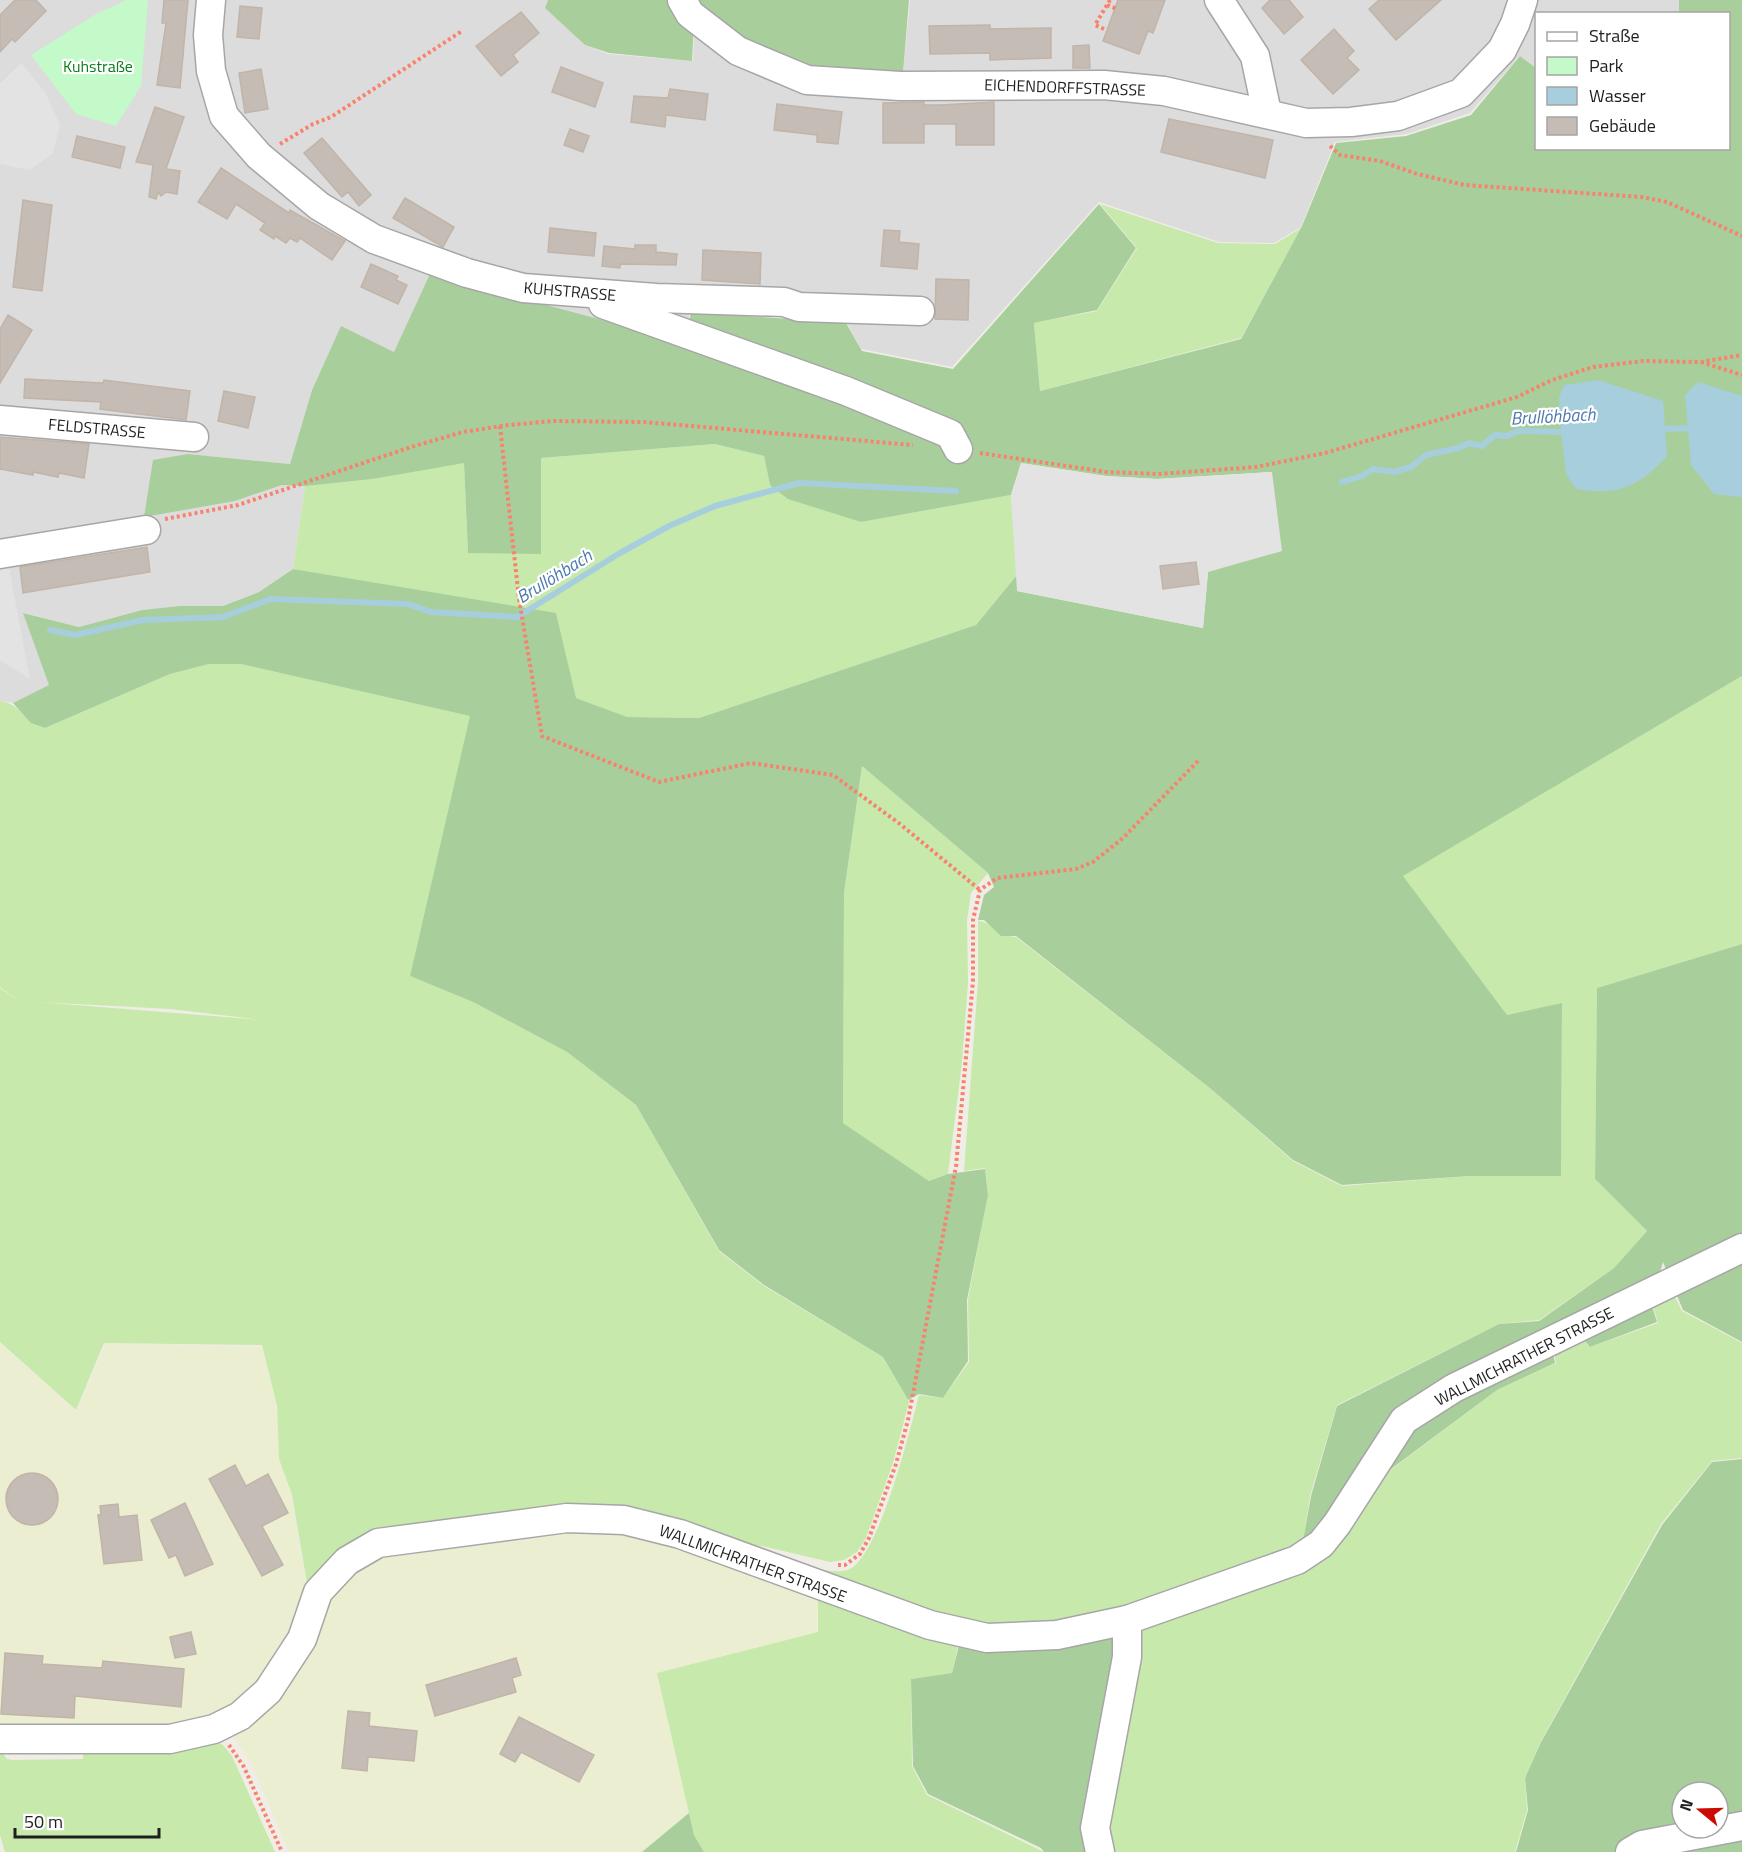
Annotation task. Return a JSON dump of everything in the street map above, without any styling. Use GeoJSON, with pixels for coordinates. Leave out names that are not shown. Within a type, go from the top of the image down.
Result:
{"type":"FeatureCollection","features":[{"type":"Feature","properties":{"kind":"street","name":"KUHSTRASSE"},"geometry":{"type":"LineString","coordinates":[[210,0],[208,35],[211,71],[225,116],[259,156],[319,206],[374,239],[523,288],[656,298],[784,302],[799,307],[920,312]]}},
{"type":"Feature","properties":{"kind":"street","name":"EICHENDORFFSTRASSE"},"geometry":{"type":"LineString","coordinates":[[682,0],[690,14],[738,51],[807,80],[900,86],[1104,85],[1164,91],[1306,123],[1351,122],[1398,116],[1461,93],[1502,50],[1515,24],[1523,0]]}},
{"type":"Feature","properties":{"kind":"street"},"geometry":{"type":"LineString","coordinates":[[1219,0],[1255,56],[1267,113]]}},
{"type":"Feature","properties":{"kind":"street"},"geometry":{"type":"LineString","coordinates":[[567,291],[846,391],[950,434],[958,449]]}},
{"type":"Feature","properties":{"kind":"street","name":"FELDSTRASSE"},"geometry":{"type":"LineString","coordinates":[[0,420],[194,437]]}},
{"type":"Feature","properties":{"kind":"street"},"geometry":{"type":"LineString","coordinates":[[5,553],[146,530]]}},
{"type":"Feature","properties":{"kind":"street","name":"WALLMICHRATHER STRASSE"},"geometry":{"type":"LineString","coordinates":[[0,1739],[170,1739],[214,1729],[240,1716],[268,1691],[302,1639],[318,1592],[347,1561],[378,1543],[567,1518],[624,1520],[680,1534],[873,1606],[930,1625],[987,1638],[1057,1635],[1127,1620],[1297,1560],[1321,1544],[1337,1524],[1404,1420],[1454,1388],[1742,1248]]}},
{"type":"Feature","properties":{"kind":"street"},"geometry":{"type":"LineString","coordinates":[[1100,1852],[1095,1828],[1127,1657],[1127,1620]]}},
{"type":"Feature","properties":{"kind":"street"},"geometry":{"type":"LineString","coordinates":[[1630,1852],[1642,1845],[1742,1826]]}},
{"type":"Feature","properties":{"kind":"path"},"geometry":{"type":"LineString","coordinates":[[1104,29],[1095,25],[1110,0]]}},
{"type":"Feature","properties":{"kind":"path"},"geometry":{"type":"LineString","coordinates":[[1107,5],[1117,9]]}},
{"type":"Feature","properties":{"kind":"path"},"geometry":{"type":"LineString","coordinates":[[259,156],[313,124],[331,117],[462,31]]}},
{"type":"Feature","properties":{"kind":"path"},"geometry":{"type":"LineString","coordinates":[[1306,123],[1340,155],[1380,161],[1417,174],[1465,184],[1641,197],[1667,201],[1742,237]]}},
{"type":"Feature","properties":{"kind":"path"},"geometry":{"type":"LineString","coordinates":[[958,449],[1107,471],[1158,474],[1256,467],[1325,453],[1517,398],[1552,380],[1593,367],[1643,361],[1701,362],[1742,355]]}},
{"type":"Feature","properties":{"kind":"path"},"geometry":{"type":"LineString","coordinates":[[1701,362],[1742,375]]}},
{"type":"Feature","properties":{"kind":"path"},"geometry":{"type":"LineString","coordinates":[[146,530],[167,518],[238,505],[411,447],[463,432],[500,426],[554,421],[644,422],[923,446]]}},
{"type":"Feature","properties":{"kind":"path"},"geometry":{"type":"LineString","coordinates":[[500,426],[519,599],[542,736],[659,782],[751,763],[833,775],[900,824],[980,890]]}},
{"type":"Feature","properties":{"kind":"path"},"geometry":{"type":"LineString","coordinates":[[827,1566],[845,1565],[860,1554],[869,1538],[896,1464],[908,1420],[956,1166],[972,981],[973,920],[980,890],[997,878],[1076,868],[1093,862],[1123,838],[1199,760]]}},
{"type":"Feature","properties":{"kind":"path"},"geometry":{"type":"LineString","coordinates":[[214,1729],[244,1767],[282,1852]]}},
{"type":"Feature","properties":{"kind":"shaded area"},"geometry":{"type":"Polygon","coordinates":[[[0,0],[548,0],[546,8],[585,45],[608,54],[693,61],[695,0],[741,39],[903,74],[910,0],[1679,0],[1679,12],[1535,12],[1535,67],[1520,56],[1470,113],[1407,134],[1335,142],[1301,227],[1274,243],[1219,242],[1099,202],[952,367],[861,349],[846,321],[690,311],[687,331],[394,352],[341,327],[312,390],[290,464],[188,454],[235,501],[282,485],[305,486],[293,569],[259,592],[223,606],[179,606],[142,610],[79,627],[24,613],[50,685],[13,703],[0,701],[0,0]]]}},
{"type":"Feature","properties":{"kind":"shaded area"},"geometry":{"type":"Polygon","coordinates":[[[21,63],[45,92],[60,125],[53,153],[30,170],[0,164],[0,84],[21,63]]]}},
{"type":"Feature","properties":{"kind":"shaded area"},"geometry":{"type":"Polygon","coordinates":[[[1021,463],[1106,476],[1157,479],[1272,472],[1282,551],[1208,572],[1203,628],[1017,591],[1011,495],[1021,463]]]}},
{"type":"Feature","properties":{"kind":"shaded area"},"geometry":{"type":"Polygon","coordinates":[[[9,568],[30,679],[0,660],[0,569],[9,568]]]}},
{"type":"Feature","properties":{"kind":"green space","name":"Kuhstraße"},"geometry":{"type":"Polygon","coordinates":[[[127,0],[148,0],[141,86],[116,126],[76,114],[31,55],[96,14],[127,0]]]}},
{"type":"Feature","properties":{"kind":"green space"},"geometry":{"type":"Polygon","coordinates":[[[548,0],[695,0],[692,61],[609,53],[585,45],[545,8],[548,0]]]}},
{"type":"Feature","properties":{"kind":"green space"},"geometry":{"type":"Polygon","coordinates":[[[697,0],[909,0],[903,73],[811,69],[742,38],[697,0]]]}},
{"type":"Feature","properties":{"kind":"green space"},"geometry":{"type":"Polygon","coordinates":[[[1679,0],[1742,0],[1742,676],[1403,876],[1507,1015],[1562,1003],[1561,1176],[1470,1176],[1342,1185],[1293,1160],[1211,1089],[1016,936],[1001,936],[984,920],[978,920],[984,895],[994,887],[988,873],[862,766],[844,893],[843,1123],[929,1181],[948,1174],[985,1169],[988,1195],[967,1300],[968,1361],[943,1398],[919,1394],[908,1400],[883,1357],[764,1285],[719,1250],[636,1105],[567,1052],[473,1002],[410,976],[470,716],[241,664],[209,664],[170,674],[45,728],[31,723],[13,703],[49,685],[23,613],[79,627],[142,610],[179,606],[223,606],[259,592],[293,569],[556,613],[576,698],[627,717],[699,718],[976,625],[1017,575],[1017,591],[1203,628],[1208,572],[1272,472],[1157,479],[1106,476],[1021,463],[1011,495],[861,522],[788,499],[770,485],[764,456],[715,444],[541,458],[541,554],[468,553],[464,463],[373,479],[306,486],[282,485],[235,501],[144,517],[153,460],[188,454],[290,464],[312,390],[341,326],[394,352],[430,274],[632,328],[687,332],[691,312],[846,323],[862,351],[953,369],[1099,204],[1136,248],[1097,310],[1034,323],[1040,391],[1241,339],[1302,226],[1336,143],[1406,136],[1471,115],[1520,56],[1535,67],[1535,150],[1730,150],[1730,12],[1679,12],[1679,0]]]}},
{"type":"Feature","properties":{"kind":"green space"},"geometry":{"type":"Polygon","coordinates":[[[1100,204],[1218,243],[1275,244],[1301,228],[1241,338],[1040,391],[1034,323],[1097,311],[1137,248],[1100,204]]]}},
{"type":"Feature","properties":{"kind":"green space"},"geometry":{"type":"Polygon","coordinates":[[[715,444],[764,456],[770,485],[861,522],[1011,495],[1017,575],[976,625],[699,718],[626,717],[576,698],[387,587],[293,569],[305,486],[373,479],[464,462],[468,553],[541,553],[541,458],[715,444]]]}},
{"type":"Feature","properties":{"kind":"green space"},"geometry":{"type":"Polygon","coordinates":[[[209,664],[241,664],[471,716],[410,976],[473,1002],[567,1052],[636,1105],[719,1251],[764,1286],[883,1357],[909,1402],[893,1463],[866,1538],[857,1552],[844,1560],[830,1562],[762,1546],[733,1544],[696,1533],[404,1531],[309,1595],[292,1495],[279,1459],[277,1406],[262,1345],[104,1343],[76,1410],[0,1342],[0,988],[18,1001],[0,987],[0,701],[14,706],[37,725],[45,728],[170,674],[209,664]],[[38,1002],[263,1020],[170,1009],[38,1002]]]}},
{"type":"Feature","properties":{"kind":"green space"},"geometry":{"type":"Polygon","coordinates":[[[1742,676],[1742,944],[1597,988],[1595,1179],[1647,1231],[1614,1268],[1539,1320],[1499,1324],[1337,1405],[1310,1496],[1303,1542],[1291,1551],[1125,1611],[1059,1626],[962,1624],[765,1553],[821,1569],[842,1571],[850,1569],[861,1558],[883,1516],[919,1395],[943,1398],[969,1362],[968,1299],[988,1194],[985,1168],[964,1171],[978,981],[978,921],[1002,934],[1016,937],[1211,1089],[1293,1161],[1342,1186],[1470,1176],[1561,1176],[1562,1004],[1507,1015],[1402,876],[1742,676]]]}},
{"type":"Feature","properties":{"kind":"green space"},"geometry":{"type":"Polygon","coordinates":[[[862,766],[988,873],[971,893],[967,920],[968,982],[962,1063],[948,1174],[929,1181],[843,1123],[844,893],[862,766]]]}},
{"type":"Feature","properties":{"kind":"green space"},"geometry":{"type":"Polygon","coordinates":[[[1742,944],[1742,1342],[1683,1310],[1663,1262],[1651,1303],[1657,1322],[1590,1347],[1584,1340],[1553,1354],[1555,1363],[1497,1390],[1387,1472],[1303,1541],[1311,1496],[1337,1406],[1499,1324],[1539,1321],[1614,1268],[1647,1231],[1595,1179],[1597,988],[1742,944]]]}},
{"type":"Feature","properties":{"kind":"green space"},"geometry":{"type":"Polygon","coordinates":[[[1674,1295],[1682,1311],[1742,1343],[1742,1458],[1712,1461],[1661,1524],[1540,1743],[1525,1778],[1527,1810],[1515,1852],[1108,1852],[1105,1829],[1136,1631],[1344,1529],[1358,1519],[1364,1495],[1388,1472],[1497,1390],[1556,1363],[1554,1353],[1584,1341],[1590,1347],[1658,1323],[1652,1303],[1674,1295]]]}},
{"type":"Feature","properties":{"kind":"green space"},"geometry":{"type":"Polygon","coordinates":[[[0,1343],[76,1411],[106,1343],[262,1347],[276,1406],[279,1459],[291,1494],[309,1598],[280,1658],[253,1693],[219,1717],[172,1730],[0,1732],[0,1343]]]}},
{"type":"Feature","properties":{"kind":"green space"},"geometry":{"type":"Polygon","coordinates":[[[1742,1459],[1742,1852],[1516,1852],[1528,1810],[1525,1778],[1540,1744],[1662,1525],[1712,1462],[1742,1459]]]}},
{"type":"Feature","properties":{"kind":"green space"},"geometry":{"type":"Polygon","coordinates":[[[558,1531],[611,1532],[659,1542],[724,1562],[818,1598],[818,1632],[657,1673],[689,1813],[642,1852],[289,1852],[252,1765],[230,1732],[324,1596],[369,1561],[395,1552],[558,1531]]]}},
{"type":"Feature","properties":{"kind":"green space"},"geometry":{"type":"Polygon","coordinates":[[[818,1598],[958,1645],[952,1673],[911,1679],[912,1766],[927,1795],[1044,1852],[704,1852],[694,1835],[657,1673],[818,1632],[818,1598]]]}},
{"type":"Feature","properties":{"kind":"green space"},"geometry":{"type":"Polygon","coordinates":[[[1106,1633],[1119,1641],[1091,1852],[1044,1852],[1041,1848],[928,1794],[913,1766],[911,1679],[952,1673],[959,1645],[1106,1633]]]}},
{"type":"Feature","properties":{"kind":"green space"},"geometry":{"type":"Polygon","coordinates":[[[210,1739],[223,1745],[232,1756],[275,1852],[5,1852],[0,1835],[0,1750],[7,1759],[12,1760],[83,1759],[83,1746],[210,1739]]]}},
{"type":"Feature","properties":{"kind":"green space"},"geometry":{"type":"Polygon","coordinates":[[[689,1813],[694,1835],[704,1852],[642,1852],[689,1813]]]}},
{"type":"Feature","properties":{"kind":"water"},"geometry":{"type":"Polygon","coordinates":[[[1598,380],[1663,401],[1667,456],[1637,482],[1615,490],[1576,489],[1566,474],[1559,398],[1564,385],[1598,380]]]}},
{"type":"Feature","properties":{"kind":"water"},"geometry":{"type":"Polygon","coordinates":[[[1698,382],[1742,396],[1742,497],[1714,494],[1691,465],[1685,395],[1698,382]]]}},
{"type":"Feature","properties":{"kind":"building"},"geometry":{"type":"Polygon","coordinates":[[[15,0],[36,0],[46,11],[15,42],[12,39],[0,52],[0,15],[15,0]]]}},
{"type":"Feature","properties":{"kind":"building"},"geometry":{"type":"Polygon","coordinates":[[[164,0],[188,0],[180,88],[157,85],[166,23],[162,23],[164,0]]]}},
{"type":"Feature","properties":{"kind":"building"},"geometry":{"type":"Polygon","coordinates":[[[1118,0],[1165,0],[1153,33],[1148,31],[1139,54],[1103,41],[1118,0]]]}},
{"type":"Feature","properties":{"kind":"building"},"geometry":{"type":"Polygon","coordinates":[[[1270,0],[1289,0],[1303,17],[1284,34],[1262,8],[1270,0]]]}},
{"type":"Feature","properties":{"kind":"building"},"geometry":{"type":"Polygon","coordinates":[[[1379,0],[1441,0],[1396,40],[1369,9],[1379,0]]]}},
{"type":"Feature","properties":{"kind":"building"},"geometry":{"type":"Polygon","coordinates":[[[240,6],[262,8],[259,39],[237,37],[240,6]]]}},
{"type":"Feature","properties":{"kind":"building"},"geometry":{"type":"Polygon","coordinates":[[[521,12],[539,33],[513,55],[518,62],[501,76],[476,46],[521,12]]]}},
{"type":"Feature","properties":{"kind":"building"},"geometry":{"type":"Polygon","coordinates":[[[990,25],[990,29],[1051,28],[1051,58],[990,60],[990,53],[930,54],[929,26],[990,25]]]}},
{"type":"Feature","properties":{"kind":"building"},"geometry":{"type":"Polygon","coordinates":[[[1334,29],[1354,51],[1347,58],[1359,70],[1333,94],[1301,60],[1334,29]]]}},
{"type":"Feature","properties":{"kind":"building"},"geometry":{"type":"Polygon","coordinates":[[[1089,45],[1090,68],[1073,68],[1073,46],[1089,45]]]}},
{"type":"Feature","properties":{"kind":"building"},"geometry":{"type":"Polygon","coordinates":[[[561,67],[603,83],[595,107],[552,92],[561,67]]]}},
{"type":"Feature","properties":{"kind":"building"},"geometry":{"type":"Polygon","coordinates":[[[261,69],[268,109],[245,113],[239,73],[261,69]]]}},
{"type":"Feature","properties":{"kind":"building"},"geometry":{"type":"Polygon","coordinates":[[[670,89],[708,94],[705,120],[666,115],[665,127],[631,122],[634,96],[668,98],[670,89]]]}},
{"type":"Feature","properties":{"kind":"building"},"geometry":{"type":"Polygon","coordinates":[[[924,102],[924,105],[940,105],[994,102],[994,145],[956,145],[956,124],[924,124],[924,143],[883,143],[883,103],[924,102]]]}},
{"type":"Feature","properties":{"kind":"building"},"geometry":{"type":"Polygon","coordinates":[[[777,104],[842,112],[838,144],[817,142],[817,135],[774,130],[777,104]]]}},
{"type":"Feature","properties":{"kind":"building"},"geometry":{"type":"Polygon","coordinates":[[[155,107],[184,117],[166,169],[180,171],[177,194],[166,192],[161,196],[158,192],[156,199],[149,197],[153,165],[136,162],[155,107]]]}},
{"type":"Feature","properties":{"kind":"building"},"geometry":{"type":"Polygon","coordinates":[[[1169,119],[1273,140],[1265,178],[1161,152],[1169,119]]]}},
{"type":"Feature","properties":{"kind":"building"},"geometry":{"type":"Polygon","coordinates":[[[570,129],[589,136],[583,152],[564,145],[570,129]]]}},
{"type":"Feature","properties":{"kind":"building"},"geometry":{"type":"Polygon","coordinates":[[[77,136],[125,147],[120,168],[72,157],[77,136]]]}},
{"type":"Feature","properties":{"kind":"building"},"geometry":{"type":"Polygon","coordinates":[[[322,138],[371,195],[359,206],[348,192],[342,197],[304,153],[322,138]]]}},
{"type":"Feature","properties":{"kind":"building"},"geometry":{"type":"Polygon","coordinates":[[[221,168],[289,213],[290,210],[345,241],[332,260],[300,238],[297,242],[290,238],[286,243],[275,236],[274,239],[260,230],[265,223],[236,204],[227,219],[198,202],[221,168]]]}},
{"type":"Feature","properties":{"kind":"building"},"geometry":{"type":"Polygon","coordinates":[[[405,198],[454,227],[443,247],[393,218],[405,198]]]}},
{"type":"Feature","properties":{"kind":"building"},"geometry":{"type":"Polygon","coordinates":[[[23,200],[52,205],[42,291],[13,287],[23,200]]]}},
{"type":"Feature","properties":{"kind":"building"},"geometry":{"type":"Polygon","coordinates":[[[550,228],[596,233],[594,256],[548,252],[550,228]]]}},
{"type":"Feature","properties":{"kind":"building"},"geometry":{"type":"Polygon","coordinates":[[[884,230],[900,231],[899,242],[919,244],[917,269],[881,266],[884,230]]]}},
{"type":"Feature","properties":{"kind":"building"},"geometry":{"type":"Polygon","coordinates":[[[635,245],[656,245],[656,252],[677,254],[676,265],[620,264],[620,268],[602,266],[604,246],[635,249],[635,245]]]}},
{"type":"Feature","properties":{"kind":"building"},"geometry":{"type":"Polygon","coordinates":[[[703,250],[761,253],[760,284],[702,280],[703,250]]]}},
{"type":"Feature","properties":{"kind":"building"},"geometry":{"type":"Polygon","coordinates":[[[371,264],[398,276],[396,280],[407,285],[398,304],[361,287],[371,264]]]}},
{"type":"Feature","properties":{"kind":"building"},"geometry":{"type":"Polygon","coordinates":[[[936,279],[969,280],[968,320],[935,319],[936,279]]]}},
{"type":"Feature","properties":{"kind":"building"},"geometry":{"type":"Polygon","coordinates":[[[8,315],[32,330],[0,383],[0,329],[8,315]]]}},
{"type":"Feature","properties":{"kind":"building"},"geometry":{"type":"Polygon","coordinates":[[[25,379],[103,383],[104,380],[190,391],[186,420],[100,409],[101,402],[24,398],[25,379]]]}},
{"type":"Feature","properties":{"kind":"building"},"geometry":{"type":"Polygon","coordinates":[[[224,391],[255,397],[248,428],[218,421],[224,391]]]}},
{"type":"Feature","properties":{"kind":"building"},"geometry":{"type":"Polygon","coordinates":[[[0,437],[89,444],[84,478],[59,473],[58,477],[33,472],[33,475],[0,469],[0,437]]]}},
{"type":"Feature","properties":{"kind":"building"},"geometry":{"type":"Polygon","coordinates":[[[147,547],[150,572],[23,593],[20,567],[147,547]]]}},
{"type":"Feature","properties":{"kind":"building"},"geometry":{"type":"Polygon","coordinates":[[[1196,562],[1199,584],[1163,589],[1160,566],[1196,562]]]}},
{"type":"Feature","properties":{"kind":"building"},"geometry":{"type":"Polygon","coordinates":[[[235,1465],[246,1486],[268,1474],[288,1513],[262,1526],[283,1565],[262,1576],[209,1479],[235,1465]]]}},
{"type":"Feature","properties":{"kind":"building"},"geometry":{"type":"Polygon","coordinates":[[[32,1473],[46,1477],[54,1485],[58,1499],[54,1513],[46,1521],[32,1525],[18,1521],[10,1513],[6,1499],[10,1485],[18,1477],[32,1473]]]}},
{"type":"Feature","properties":{"kind":"building"},"geometry":{"type":"Polygon","coordinates":[[[185,1503],[213,1564],[185,1576],[176,1555],[169,1558],[151,1520],[185,1503]]]}},
{"type":"Feature","properties":{"kind":"building"},"geometry":{"type":"Polygon","coordinates":[[[118,1504],[119,1517],[137,1515],[142,1560],[104,1564],[98,1515],[101,1515],[100,1506],[118,1504]]]}},
{"type":"Feature","properties":{"kind":"building"},"geometry":{"type":"Polygon","coordinates":[[[191,1632],[196,1654],[175,1658],[170,1637],[191,1632]]]}},
{"type":"Feature","properties":{"kind":"building"},"geometry":{"type":"Polygon","coordinates":[[[5,1653],[43,1656],[42,1664],[102,1668],[103,1661],[184,1669],[181,1707],[75,1696],[74,1718],[1,1714],[5,1653]]]}},
{"type":"Feature","properties":{"kind":"building"},"geometry":{"type":"Polygon","coordinates":[[[516,1658],[521,1675],[512,1678],[516,1692],[435,1716],[426,1685],[516,1658]]]}},
{"type":"Feature","properties":{"kind":"building"},"geometry":{"type":"Polygon","coordinates":[[[348,1711],[370,1713],[369,1726],[417,1731],[414,1761],[368,1757],[367,1771],[342,1768],[348,1711]]]}},
{"type":"Feature","properties":{"kind":"building"},"geometry":{"type":"Polygon","coordinates":[[[519,1717],[594,1755],[579,1782],[521,1752],[515,1762],[500,1754],[519,1717]]]}},
{"type":"Feature","properties":{"kind":"waterway","name":"Brullöhbach"},"geometry":{"type":"LineString","coordinates":[[1659,429],[1694,428]]}},
{"type":"Feature","properties":{"kind":"waterway","name":"Brullöhbach"},"geometry":{"type":"LineString","coordinates":[[1342,482],[1362,476],[1373,469],[1394,472],[1411,467],[1426,455],[1459,448],[1469,443],[1482,446],[1495,435],[1507,436],[1518,431],[1568,432]]}},
{"type":"Feature","properties":{"kind":"waterway","name":"Brullöhbach"},"geometry":{"type":"LineString","coordinates":[[50,630],[75,635],[143,620],[223,617],[271,599],[408,604],[431,612],[517,617],[620,553],[669,526],[715,506],[799,483],[956,491]]}}]}
